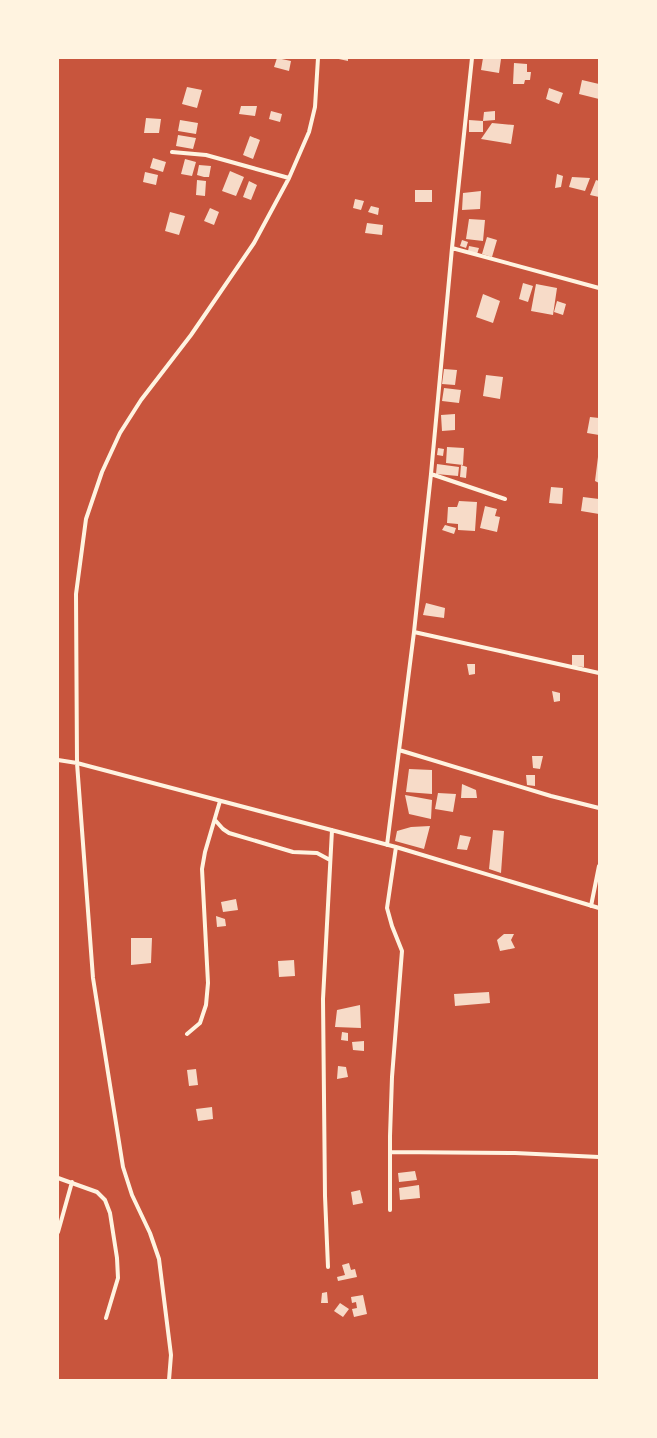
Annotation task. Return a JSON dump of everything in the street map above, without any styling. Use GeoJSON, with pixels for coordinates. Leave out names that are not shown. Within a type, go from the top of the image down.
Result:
{"type":"FeatureCollection","features":[{"type":"Feature","properties":{"kind":"street"},"geometry":{"type":"LineString","coordinates":[[169,1380],[170,1355],[159,1260],[150,1233],[132,1195],[123,1167],[93,978],[77,763],[76,594],[86,519],[102,472],[120,433],[141,400],[191,335],[254,243],[289,178],[309,132],[314,107],[318,58]]}},
{"type":"Feature","properties":{"kind":"street"},"geometry":{"type":"LineString","coordinates":[[387,845],[414,632],[472,58]]}},
{"type":"Feature","properties":{"kind":"street"},"geometry":{"type":"LineString","coordinates":[[172,152],[206,155],[289,178]]}},
{"type":"Feature","properties":{"kind":"street"},"geometry":{"type":"LineString","coordinates":[[452,248],[599,288]]}},
{"type":"Feature","properties":{"kind":"street"},"geometry":{"type":"LineString","coordinates":[[431,474],[505,499]]}},
{"type":"Feature","properties":{"kind":"street"},"geometry":{"type":"LineString","coordinates":[[414,632],[599,673]]}},
{"type":"Feature","properties":{"kind":"street"},"geometry":{"type":"LineString","coordinates":[[399,750],[552,796],[599,808]]}},
{"type":"Feature","properties":{"kind":"street"},"geometry":{"type":"LineString","coordinates":[[58,760],[77,763],[396,847],[599,908]]}},
{"type":"Feature","properties":{"kind":"street"},"geometry":{"type":"LineString","coordinates":[[187,1034],[200,1023],[206,1006],[208,983],[202,869],[205,852],[220,801]]}},
{"type":"Feature","properties":{"kind":"street"},"geometry":{"type":"LineString","coordinates":[[215,820],[229,833],[293,852],[317,853],[330,860]]}},
{"type":"Feature","properties":{"kind":"street"},"geometry":{"type":"LineString","coordinates":[[328,1267],[325,1196],[323,1000],[332,830]]}},
{"type":"Feature","properties":{"kind":"street"},"geometry":{"type":"LineString","coordinates":[[390,1210],[392,1077],[402,951],[392,926],[387,908],[396,847]]}},
{"type":"Feature","properties":{"kind":"street"},"geometry":{"type":"LineString","coordinates":[[592,906],[599,866]]}},
{"type":"Feature","properties":{"kind":"street"},"geometry":{"type":"LineString","coordinates":[[390,1152],[515,1153],[599,1157]]}},
{"type":"Feature","properties":{"kind":"street"},"geometry":{"type":"LineString","coordinates":[[58,1178],[98,1192],[105,1200],[110,1213],[117,1258],[118,1278],[106,1318]]}},
{"type":"Feature","properties":{"kind":"street"},"geometry":{"type":"LineString","coordinates":[[58,1232],[72,1182]]}},
{"type":"Feature","properties":{"kind":"building"},"geometry":{"type":"Polygon","coordinates":[[[277,58],[291,61],[289,71],[274,67],[277,58]]]}},
{"type":"Feature","properties":{"kind":"building"},"geometry":{"type":"Polygon","coordinates":[[[334,58],[348,58],[348,61],[334,58]]]}},
{"type":"Feature","properties":{"kind":"building"},"geometry":{"type":"Polygon","coordinates":[[[483,58],[501,59],[499,73],[481,70],[483,58]]]}},
{"type":"Feature","properties":{"kind":"building"},"geometry":{"type":"Polygon","coordinates":[[[514,63],[527,64],[527,72],[531,72],[530,80],[525,80],[524,84],[513,84],[514,63]]]}},
{"type":"Feature","properties":{"kind":"building"},"geometry":{"type":"Polygon","coordinates":[[[582,80],[599,84],[599,99],[579,94],[582,80]]]}},
{"type":"Feature","properties":{"kind":"building"},"geometry":{"type":"Polygon","coordinates":[[[187,87],[202,90],[197,108],[182,104],[187,87]]]}},
{"type":"Feature","properties":{"kind":"building"},"geometry":{"type":"Polygon","coordinates":[[[549,88],[563,93],[559,104],[546,99],[549,88]]]}},
{"type":"Feature","properties":{"kind":"building"},"geometry":{"type":"Polygon","coordinates":[[[241,106],[257,106],[255,116],[239,114],[241,106]]]}},
{"type":"Feature","properties":{"kind":"building"},"geometry":{"type":"Polygon","coordinates":[[[271,111],[282,114],[280,122],[269,119],[271,111]]]}},
{"type":"Feature","properties":{"kind":"building"},"geometry":{"type":"Polygon","coordinates":[[[495,111],[495,120],[483,121],[484,112],[495,111]]]}},
{"type":"Feature","properties":{"kind":"building"},"geometry":{"type":"Polygon","coordinates":[[[146,118],[161,119],[159,133],[144,133],[146,118]]]}},
{"type":"Feature","properties":{"kind":"building"},"geometry":{"type":"Polygon","coordinates":[[[180,120],[198,123],[196,134],[178,131],[180,120]]]}},
{"type":"Feature","properties":{"kind":"building"},"geometry":{"type":"Polygon","coordinates":[[[469,120],[483,121],[483,132],[469,132],[469,120]]]}},
{"type":"Feature","properties":{"kind":"building"},"geometry":{"type":"Polygon","coordinates":[[[492,123],[514,125],[511,144],[481,139],[492,123]]]}},
{"type":"Feature","properties":{"kind":"building"},"geometry":{"type":"Polygon","coordinates":[[[178,135],[196,138],[193,149],[176,146],[178,135]]]}},
{"type":"Feature","properties":{"kind":"building"},"geometry":{"type":"Polygon","coordinates":[[[250,136],[260,140],[253,159],[243,155],[250,136]]]}},
{"type":"Feature","properties":{"kind":"building"},"geometry":{"type":"Polygon","coordinates":[[[153,158],[166,162],[163,172],[150,168],[153,158]]]}},
{"type":"Feature","properties":{"kind":"building"},"geometry":{"type":"Polygon","coordinates":[[[185,159],[196,162],[192,176],[181,174],[185,159]]]}},
{"type":"Feature","properties":{"kind":"building"},"geometry":{"type":"Polygon","coordinates":[[[199,165],[211,166],[209,177],[197,175],[199,165]]]}},
{"type":"Feature","properties":{"kind":"building"},"geometry":{"type":"Polygon","coordinates":[[[230,171],[244,177],[236,196],[222,191],[230,171]]]}},
{"type":"Feature","properties":{"kind":"building"},"geometry":{"type":"Polygon","coordinates":[[[145,172],[158,175],[156,185],[143,182],[145,172]]]}},
{"type":"Feature","properties":{"kind":"building"},"geometry":{"type":"Polygon","coordinates":[[[557,174],[563,176],[561,187],[555,188],[557,174]]]}},
{"type":"Feature","properties":{"kind":"building"},"geometry":{"type":"Polygon","coordinates":[[[572,177],[590,178],[585,191],[569,187],[572,177]]]}},
{"type":"Feature","properties":{"kind":"building"},"geometry":{"type":"Polygon","coordinates":[[[197,180],[206,181],[205,196],[196,195],[197,180]]]}},
{"type":"Feature","properties":{"kind":"building"},"geometry":{"type":"Polygon","coordinates":[[[596,180],[599,181],[599,197],[590,195],[596,180]]]}},
{"type":"Feature","properties":{"kind":"building"},"geometry":{"type":"Polygon","coordinates":[[[249,181],[257,185],[251,200],[243,197],[249,181]]]}},
{"type":"Feature","properties":{"kind":"building"},"geometry":{"type":"Polygon","coordinates":[[[415,190],[432,190],[432,202],[415,202],[415,190]]]}},
{"type":"Feature","properties":{"kind":"building"},"geometry":{"type":"Polygon","coordinates":[[[481,191],[480,209],[462,210],[463,193],[481,191]]]}},
{"type":"Feature","properties":{"kind":"building"},"geometry":{"type":"Polygon","coordinates":[[[355,199],[364,201],[361,210],[353,208],[355,199]]]}},
{"type":"Feature","properties":{"kind":"building"},"geometry":{"type":"Polygon","coordinates":[[[371,206],[379,208],[378,215],[368,212],[371,206]]]}},
{"type":"Feature","properties":{"kind":"building"},"geometry":{"type":"Polygon","coordinates":[[[210,208],[219,212],[214,225],[204,221],[210,208]]]}},
{"type":"Feature","properties":{"kind":"building"},"geometry":{"type":"Polygon","coordinates":[[[170,212],[185,216],[179,235],[165,231],[170,212]]]}},
{"type":"Feature","properties":{"kind":"building"},"geometry":{"type":"Polygon","coordinates":[[[469,219],[485,220],[483,241],[466,239],[469,219]]]}},
{"type":"Feature","properties":{"kind":"building"},"geometry":{"type":"Polygon","coordinates":[[[367,223],[383,225],[382,235],[365,233],[367,223]]]}},
{"type":"Feature","properties":{"kind":"building"},"geometry":{"type":"Polygon","coordinates":[[[487,237],[497,240],[492,257],[482,254],[487,237]]]}},
{"type":"Feature","properties":{"kind":"building"},"geometry":{"type":"Polygon","coordinates":[[[462,240],[468,242],[466,248],[460,246],[462,240]]]}},
{"type":"Feature","properties":{"kind":"building"},"geometry":{"type":"Polygon","coordinates":[[[469,246],[479,248],[477,254],[468,251],[469,246]]]}},
{"type":"Feature","properties":{"kind":"building"},"geometry":{"type":"Polygon","coordinates":[[[523,283],[533,286],[528,302],[519,299],[523,283]]]}},
{"type":"Feature","properties":{"kind":"building"},"geometry":{"type":"Polygon","coordinates":[[[536,284],[557,288],[553,315],[531,311],[536,284]]]}},
{"type":"Feature","properties":{"kind":"building"},"geometry":{"type":"Polygon","coordinates":[[[483,294],[500,301],[493,323],[476,317],[483,294]]]}},
{"type":"Feature","properties":{"kind":"building"},"geometry":{"type":"Polygon","coordinates":[[[557,301],[566,304],[563,315],[554,312],[557,301]]]}},
{"type":"Feature","properties":{"kind":"building"},"geometry":{"type":"Polygon","coordinates":[[[444,369],[457,370],[455,385],[442,384],[444,369]]]}},
{"type":"Feature","properties":{"kind":"building"},"geometry":{"type":"Polygon","coordinates":[[[486,375],[503,377],[500,399],[483,396],[486,375]]]}},
{"type":"Feature","properties":{"kind":"building"},"geometry":{"type":"Polygon","coordinates":[[[444,388],[461,390],[459,403],[442,401],[444,388]]]}},
{"type":"Feature","properties":{"kind":"building"},"geometry":{"type":"Polygon","coordinates":[[[455,414],[455,430],[442,431],[441,415],[455,414]]]}},
{"type":"Feature","properties":{"kind":"building"},"geometry":{"type":"Polygon","coordinates":[[[590,417],[599,418],[599,435],[587,433],[590,417]]]}},
{"type":"Feature","properties":{"kind":"building"},"geometry":{"type":"Polygon","coordinates":[[[447,447],[464,448],[463,465],[446,463],[447,447]]]}},
{"type":"Feature","properties":{"kind":"building"},"geometry":{"type":"Polygon","coordinates":[[[438,448],[444,449],[443,456],[437,455],[438,448]]]}},
{"type":"Feature","properties":{"kind":"building"},"geometry":{"type":"Polygon","coordinates":[[[599,457],[599,483],[595,481],[599,457]]]}},
{"type":"Feature","properties":{"kind":"building"},"geometry":{"type":"Polygon","coordinates":[[[437,464],[459,467],[458,476],[436,474],[437,464]]]}},
{"type":"Feature","properties":{"kind":"building"},"geometry":{"type":"Polygon","coordinates":[[[461,465],[467,467],[466,478],[460,477],[461,465]]]}},
{"type":"Feature","properties":{"kind":"building"},"geometry":{"type":"Polygon","coordinates":[[[551,487],[563,488],[562,504],[549,503],[551,487]]]}},
{"type":"Feature","properties":{"kind":"building"},"geometry":{"type":"Polygon","coordinates":[[[583,497],[599,499],[599,514],[581,511],[583,497]]]}},
{"type":"Feature","properties":{"kind":"building"},"geometry":{"type":"Polygon","coordinates":[[[459,501],[477,502],[475,531],[458,530],[458,524],[447,523],[448,507],[457,507],[459,501]]]}},
{"type":"Feature","properties":{"kind":"building"},"geometry":{"type":"Polygon","coordinates":[[[485,506],[497,509],[495,516],[500,517],[497,532],[480,528],[485,506]]]}},
{"type":"Feature","properties":{"kind":"building"},"geometry":{"type":"Polygon","coordinates":[[[445,525],[456,528],[454,534],[442,530],[445,525]]]}},
{"type":"Feature","properties":{"kind":"building"},"geometry":{"type":"Polygon","coordinates":[[[426,603],[445,608],[444,618],[423,615],[426,603]]]}},
{"type":"Feature","properties":{"kind":"building"},"geometry":{"type":"Polygon","coordinates":[[[572,655],[584,655],[584,667],[572,666],[572,655]]]}},
{"type":"Feature","properties":{"kind":"building"},"geometry":{"type":"Polygon","coordinates":[[[467,664],[475,664],[475,674],[469,675],[467,664]]]}},
{"type":"Feature","properties":{"kind":"building"},"geometry":{"type":"Polygon","coordinates":[[[552,691],[560,693],[560,701],[554,702],[552,691]]]}},
{"type":"Feature","properties":{"kind":"building"},"geometry":{"type":"Polygon","coordinates":[[[532,756],[543,756],[540,769],[533,768],[532,756]]]}},
{"type":"Feature","properties":{"kind":"building"},"geometry":{"type":"Polygon","coordinates":[[[409,769],[432,770],[432,794],[406,792],[409,769]]]}},
{"type":"Feature","properties":{"kind":"building"},"geometry":{"type":"Polygon","coordinates":[[[526,775],[535,775],[535,786],[527,785],[526,775]]]}},
{"type":"Feature","properties":{"kind":"building"},"geometry":{"type":"Polygon","coordinates":[[[462,784],[476,790],[477,798],[461,798],[462,784]]]}},
{"type":"Feature","properties":{"kind":"building"},"geometry":{"type":"Polygon","coordinates":[[[438,793],[456,794],[453,812],[435,809],[438,793]]]}},
{"type":"Feature","properties":{"kind":"building"},"geometry":{"type":"Polygon","coordinates":[[[405,795],[432,800],[431,819],[409,814],[405,795]]]}},
{"type":"Feature","properties":{"kind":"building"},"geometry":{"type":"Polygon","coordinates":[[[430,826],[424,849],[395,841],[397,831],[411,827],[430,826]]]}},
{"type":"Feature","properties":{"kind":"building"},"geometry":{"type":"Polygon","coordinates":[[[493,830],[504,831],[501,873],[489,869],[493,830]]]}},
{"type":"Feature","properties":{"kind":"building"},"geometry":{"type":"Polygon","coordinates":[[[460,835],[471,837],[467,850],[457,849],[460,835]]]}},
{"type":"Feature","properties":{"kind":"building"},"geometry":{"type":"Polygon","coordinates":[[[236,899],[238,910],[223,912],[221,902],[236,899]]]}},
{"type":"Feature","properties":{"kind":"building"},"geometry":{"type":"Polygon","coordinates":[[[216,916],[225,919],[226,926],[217,927],[216,916]]]}},
{"type":"Feature","properties":{"kind":"building"},"geometry":{"type":"Polygon","coordinates":[[[504,934],[514,934],[511,940],[515,948],[500,951],[497,940],[504,934]]]}},
{"type":"Feature","properties":{"kind":"building"},"geometry":{"type":"Polygon","coordinates":[[[131,938],[152,938],[151,963],[131,965],[131,938]]]}},
{"type":"Feature","properties":{"kind":"building"},"geometry":{"type":"Polygon","coordinates":[[[294,960],[295,976],[279,977],[278,961],[294,960]]]}},
{"type":"Feature","properties":{"kind":"building"},"geometry":{"type":"Polygon","coordinates":[[[489,992],[490,1003],[455,1006],[454,994],[489,992]]]}},
{"type":"Feature","properties":{"kind":"building"},"geometry":{"type":"Polygon","coordinates":[[[360,1005],[361,1028],[335,1027],[337,1010],[360,1005]]]}},
{"type":"Feature","properties":{"kind":"building"},"geometry":{"type":"Polygon","coordinates":[[[342,1032],[348,1033],[348,1041],[341,1040],[342,1032]]]}},
{"type":"Feature","properties":{"kind":"building"},"geometry":{"type":"Polygon","coordinates":[[[364,1041],[364,1051],[353,1050],[352,1042],[364,1041]]]}},
{"type":"Feature","properties":{"kind":"building"},"geometry":{"type":"Polygon","coordinates":[[[338,1066],[346,1067],[348,1077],[337,1079],[338,1066]]]}},
{"type":"Feature","properties":{"kind":"building"},"geometry":{"type":"Polygon","coordinates":[[[196,1069],[198,1085],[189,1086],[187,1070],[196,1069]]]}},
{"type":"Feature","properties":{"kind":"building"},"geometry":{"type":"Polygon","coordinates":[[[212,1107],[213,1119],[198,1121],[196,1109],[212,1107]]]}},
{"type":"Feature","properties":{"kind":"building"},"geometry":{"type":"Polygon","coordinates":[[[415,1171],[417,1180],[399,1182],[398,1173],[415,1171]]]}},
{"type":"Feature","properties":{"kind":"building"},"geometry":{"type":"Polygon","coordinates":[[[419,1185],[420,1198],[400,1200],[399,1188],[419,1185]]]}},
{"type":"Feature","properties":{"kind":"building"},"geometry":{"type":"Polygon","coordinates":[[[360,1190],[363,1203],[353,1205],[351,1192],[360,1190]]]}},
{"type":"Feature","properties":{"kind":"building"},"geometry":{"type":"Polygon","coordinates":[[[349,1263],[351,1270],[355,1269],[357,1277],[338,1281],[337,1277],[345,1275],[342,1265],[349,1263]]]}},
{"type":"Feature","properties":{"kind":"building"},"geometry":{"type":"Polygon","coordinates":[[[327,1292],[328,1303],[321,1303],[322,1293],[327,1292]]]}},
{"type":"Feature","properties":{"kind":"building"},"geometry":{"type":"Polygon","coordinates":[[[363,1295],[367,1314],[354,1317],[352,1309],[357,1308],[356,1302],[352,1303],[351,1297],[363,1295]]]}},
{"type":"Feature","properties":{"kind":"building"},"geometry":{"type":"Polygon","coordinates":[[[340,1303],[349,1309],[343,1317],[334,1311],[340,1303]]]}}]}
